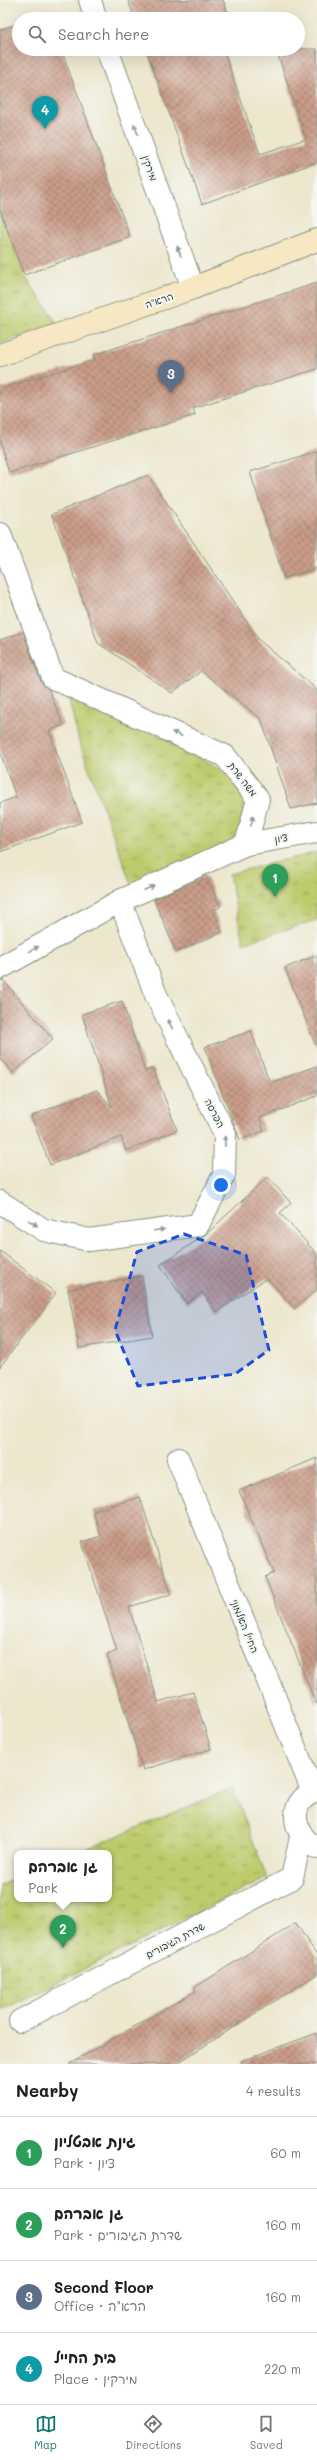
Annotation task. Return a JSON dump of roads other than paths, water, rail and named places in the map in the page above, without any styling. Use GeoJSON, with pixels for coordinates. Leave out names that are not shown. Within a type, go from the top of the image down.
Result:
{"type":"FeatureCollection","features":[{"type":"Feature","properties":{"kind":"street"},"geometry":{"type":"LineString","coordinates":[[90,0],[94,12]]}},
{"type":"Feature","properties":{"kind":"street","name":"מירקין"},"geometry":{"type":"LineString","coordinates":[[110,56],[193,288]]}},
{"type":"Feature","properties":{"kind":"street","name":"הרא\"ה"},"geometry":{"type":"LineString","coordinates":[[0,356],[193,288],[317,240]]}},
{"type":"Feature","properties":{"kind":"street","name":"משה שרת"},"geometry":{"type":"LineString","coordinates":[[0,534],[53,678],[225,756],[258,800],[246,844]]}},
{"type":"Feature","properties":{"kind":"street","name":"ציון"},"geometry":{"type":"LineString","coordinates":[[246,844],[317,832]]}},
{"type":"Feature","properties":{"kind":"street"},"geometry":{"type":"LineString","coordinates":[[0,968],[120,901],[246,844]]}},
{"type":"Feature","properties":{"kind":"street","name":"הפרסה"},"geometry":{"type":"LineString","coordinates":[[0,1202],[44,1230],[89,1240],[198,1225],[224,1176],[226,1134],[156,995],[120,901]]}},
{"type":"Feature","properties":{"kind":"street","name":"החייל האלמוני"},"geometry":{"type":"LineString","coordinates":[[178,1460],[315,1792]]}},
{"type":"Feature","properties":{"kind":"street"},"geometry":{"type":"LineString","coordinates":[[309,1843],[297,1830],[296,1812],[305,1798],[315,1792]]}},
{"type":"Feature","properties":{"kind":"street","name":"שדרת הגיבורים"},"geometry":{"type":"LineString","coordinates":[[20,2021],[292,1878],[309,1843]]}},
{"type":"Feature","properties":{"kind":"place","name":"בית החייל"},"geometry":{"type":"Point","coordinates":[45,129]}},
{"type":"Feature","properties":{"kind":"place","name":"Second Floor"},"geometry":{"type":"Point","coordinates":[171,393]}},
{"type":"Feature","properties":{"kind":"place","name":"גינת אבטליון"},"geometry":{"type":"Point","coordinates":[275,897]}},
{"type":"Feature","properties":{"kind":"place","name":"גן אברהם"},"geometry":{"type":"Point","coordinates":[63,1948]}}]}
